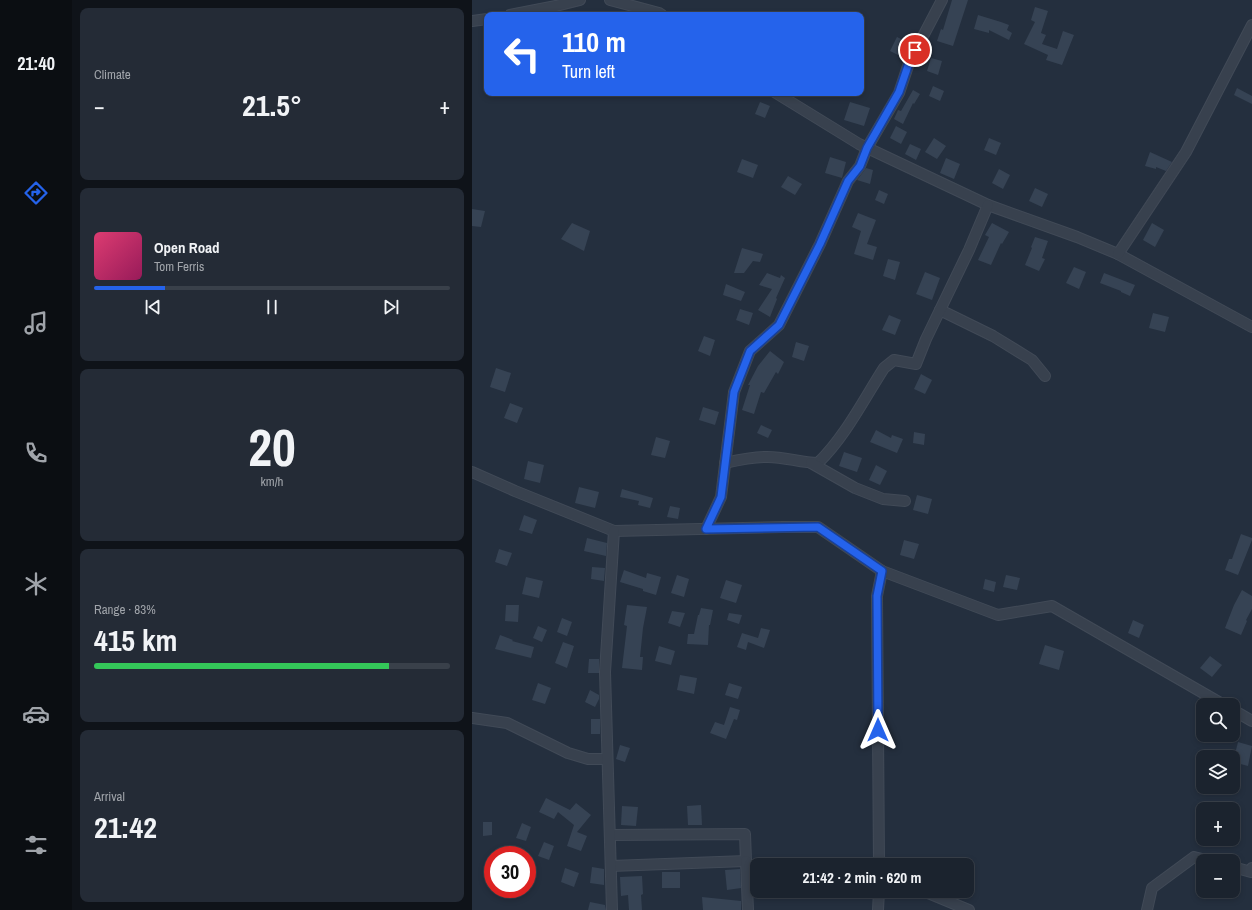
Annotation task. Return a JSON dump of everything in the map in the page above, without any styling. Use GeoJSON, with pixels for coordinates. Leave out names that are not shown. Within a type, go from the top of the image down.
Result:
{"type":"FeatureCollection","features":[{"type":"Feature","properties":{"kind":"street"},"geometry":{"type":"LineString","coordinates":[[525,12],[580,0]]}},
{"type":"Feature","properties":{"kind":"street"},"geometry":{"type":"LineString","coordinates":[[610,0],[655,12]]}},
{"type":"Feature","properties":{"kind":"street"},"geometry":{"type":"LineString","coordinates":[[706,529],[721,497],[734,392],[750,351],[779,325],[820,244],[848,181],[860,166],[867,148],[899,92],[909,63],[942,0]]}},
{"type":"Feature","properties":{"kind":"street"},"geometry":{"type":"LineString","coordinates":[[472,22],[484,20]]}},
{"type":"Feature","properties":{"kind":"street"},"geometry":{"type":"LineString","coordinates":[[1118,254],[1186,152],[1252,25]]}},
{"type":"Feature","properties":{"kind":"street"},"geometry":{"type":"LineString","coordinates":[[781,96],[867,148],[988,205],[1077,237],[1118,254],[1252,327]]}},
{"type":"Feature","properties":{"kind":"street"},"geometry":{"type":"LineString","coordinates":[[725,463],[743,459],[766,457],[788,459],[804,463],[818,462],[841,436],[884,368],[894,360],[916,364],[969,250],[988,205]]}},
{"type":"Feature","properties":{"kind":"street"},"geometry":{"type":"LineString","coordinates":[[940,310],[993,336],[1032,360],[1045,376]]}},
{"type":"Feature","properties":{"kind":"street"},"geometry":{"type":"LineString","coordinates":[[811,463],[869,494],[883,499],[905,501]]}},
{"type":"Feature","properties":{"kind":"street"},"geometry":{"type":"LineString","coordinates":[[472,472],[614,531],[818,527],[882,571],[998,615],[1052,606],[1212,698]]}},
{"type":"Feature","properties":{"kind":"street"},"geometry":{"type":"LineString","coordinates":[[612,910],[605,672],[614,531]]}},
{"type":"Feature","properties":{"kind":"street"},"geometry":{"type":"LineString","coordinates":[[879,858],[877,596],[882,571]]}},
{"type":"Feature","properties":{"kind":"street"},"geometry":{"type":"LineString","coordinates":[[1240,714],[1252,721]]}},
{"type":"Feature","properties":{"kind":"street"},"geometry":{"type":"LineString","coordinates":[[472,718],[508,723],[568,753],[588,759],[608,759]]}},
{"type":"Feature","properties":{"kind":"street"},"geometry":{"type":"LineString","coordinates":[[610,835],[745,834],[748,910]]}},
{"type":"Feature","properties":{"kind":"street"},"geometry":{"type":"LineString","coordinates":[[1147,910],[1152,888],[1194,857],[1196,858]]}},
{"type":"Feature","properties":{"kind":"street"},"geometry":{"type":"LineString","coordinates":[[611,866],[746,861]]}},
{"type":"Feature","properties":{"kind":"street"},"geometry":{"type":"LineString","coordinates":[[1240,868],[1252,871]]}},
{"type":"Feature","properties":{"kind":"street"},"geometry":{"type":"LineString","coordinates":[[878,910],[879,898]]}},
{"type":"Feature","properties":{"kind":"street"},"geometry":{"type":"LineString","coordinates":[[940,898],[969,910]]}},
{"type":"Feature","properties":{"kind":"building"},"geometry":{"type":"Polygon","coordinates":[[[952,0],[968,0],[953,46],[937,41],[941,29],[943,30],[952,0]]]}},
{"type":"Feature","properties":{"kind":"building"},"geometry":{"type":"Polygon","coordinates":[[[1035,7],[1048,11],[1041,33],[1046,35],[1042,44],[1057,49],[1063,31],[1074,35],[1062,65],[1046,60],[1048,55],[1024,44],[1035,22],[1031,20],[1035,7]]]}},
{"type":"Feature","properties":{"kind":"building"},"geometry":{"type":"Polygon","coordinates":[[[978,15],[1009,25],[1007,30],[1012,33],[1009,40],[989,30],[989,33],[974,29],[978,15]]]}},
{"type":"Feature","properties":{"kind":"building"},"geometry":{"type":"Polygon","coordinates":[[[897,37],[909,43],[902,57],[890,51],[897,37]]]}},
{"type":"Feature","properties":{"kind":"building"},"geometry":{"type":"Polygon","coordinates":[[[931,58],[942,61],[938,75],[927,71],[931,58]]]}},
{"type":"Feature","properties":{"kind":"building"},"geometry":{"type":"Polygon","coordinates":[[[933,86],[944,91],[940,101],[929,96],[933,86]]]}},
{"type":"Feature","properties":{"kind":"building"},"geometry":{"type":"Polygon","coordinates":[[[1237,88],[1252,96],[1252,104],[1234,95],[1237,88]]]}},
{"type":"Feature","properties":{"kind":"building"},"geometry":{"type":"Polygon","coordinates":[[[913,90],[920,94],[914,104],[913,103],[903,124],[894,119],[898,110],[901,111],[913,90]]]}},
{"type":"Feature","properties":{"kind":"building"},"geometry":{"type":"Polygon","coordinates":[[[760,102],[770,106],[765,118],[755,114],[760,102]]]}},
{"type":"Feature","properties":{"kind":"building"},"geometry":{"type":"Polygon","coordinates":[[[850,102],[870,108],[864,126],[844,120],[850,102]]]}},
{"type":"Feature","properties":{"kind":"building"},"geometry":{"type":"Polygon","coordinates":[[[896,126],[907,132],[901,144],[890,138],[896,126]]]}},
{"type":"Feature","properties":{"kind":"building"},"geometry":{"type":"Polygon","coordinates":[[[934,138],[946,146],[937,159],[925,152],[934,138]]]}},
{"type":"Feature","properties":{"kind":"building"},"geometry":{"type":"Polygon","coordinates":[[[989,138],[1001,143],[996,155],[984,150],[989,138]]]}},
{"type":"Feature","properties":{"kind":"building"},"geometry":{"type":"Polygon","coordinates":[[[910,144],[921,149],[916,160],[905,154],[910,144]]]}},
{"type":"Feature","properties":{"kind":"building"},"geometry":{"type":"Polygon","coordinates":[[[1150,152],[1172,162],[1166,171],[1156,167],[1156,169],[1145,166],[1150,152]]]}},
{"type":"Feature","properties":{"kind":"building"},"geometry":{"type":"Polygon","coordinates":[[[830,157],[846,162],[842,178],[825,173],[830,157]]]}},
{"type":"Feature","properties":{"kind":"building"},"geometry":{"type":"Polygon","coordinates":[[[946,158],[960,164],[954,179],[940,173],[946,158]]]}},
{"type":"Feature","properties":{"kind":"building"},"geometry":{"type":"Polygon","coordinates":[[[742,159],[758,165],[753,178],[737,172],[742,159]]]}},
{"type":"Feature","properties":{"kind":"building"},"geometry":{"type":"Polygon","coordinates":[[[866,168],[873,170],[870,184],[857,180],[866,168]]]}},
{"type":"Feature","properties":{"kind":"building"},"geometry":{"type":"Polygon","coordinates":[[[999,169],[1010,175],[1003,189],[992,183],[999,169]]]}},
{"type":"Feature","properties":{"kind":"building"},"geometry":{"type":"Polygon","coordinates":[[[788,176],[802,184],[795,195],[781,187],[788,176]]]}},
{"type":"Feature","properties":{"kind":"building"},"geometry":{"type":"Polygon","coordinates":[[[1035,188],[1048,194],[1042,207],[1029,201],[1035,188]]]}},
{"type":"Feature","properties":{"kind":"building"},"geometry":{"type":"Polygon","coordinates":[[[879,190],[888,194],[884,204],[875,200],[879,190]]]}},
{"type":"Feature","properties":{"kind":"building"},"geometry":{"type":"Polygon","coordinates":[[[472,209],[485,211],[481,227],[472,226],[472,209]]]}},
{"type":"Feature","properties":{"kind":"building"},"geometry":{"type":"Polygon","coordinates":[[[858,213],[876,220],[867,244],[877,247],[873,260],[854,254],[861,231],[852,227],[858,213]]]}},
{"type":"Feature","properties":{"kind":"building"},"geometry":{"type":"Polygon","coordinates":[[[572,223],[590,231],[584,251],[561,239],[572,223]]]}},
{"type":"Feature","properties":{"kind":"building"},"geometry":{"type":"Polygon","coordinates":[[[992,223],[1009,232],[1002,244],[1001,243],[991,265],[978,260],[989,237],[985,235],[992,223]]]}},
{"type":"Feature","properties":{"kind":"building"},"geometry":{"type":"Polygon","coordinates":[[[1152,223],[1164,230],[1155,247],[1143,240],[1152,223]]]}},
{"type":"Feature","properties":{"kind":"building"},"geometry":{"type":"Polygon","coordinates":[[[1035,237],[1048,241],[1042,258],[1045,259],[1039,271],[1025,265],[1035,237]]]}},
{"type":"Feature","properties":{"kind":"building"},"geometry":{"type":"Polygon","coordinates":[[[742,248],[763,254],[760,262],[753,261],[744,273],[734,273],[742,248]]]}},
{"type":"Feature","properties":{"kind":"building"},"geometry":{"type":"Polygon","coordinates":[[[888,259],[900,262],[895,280],[883,276],[888,259]]]}},
{"type":"Feature","properties":{"kind":"building"},"geometry":{"type":"Polygon","coordinates":[[[1074,267],[1086,272],[1079,289],[1066,283],[1074,267]]]}},
{"type":"Feature","properties":{"kind":"building"},"geometry":{"type":"Polygon","coordinates":[[[925,272],[940,278],[932,300],[916,294],[925,272]]]}},
{"type":"Feature","properties":{"kind":"building"},"geometry":{"type":"Polygon","coordinates":[[[767,273],[780,278],[781,275],[785,278],[776,298],[777,299],[770,317],[758,310],[772,289],[759,285],[767,273]]]}},
{"type":"Feature","properties":{"kind":"building"},"geometry":{"type":"Polygon","coordinates":[[[1104,273],[1135,285],[1130,296],[1100,283],[1104,273]]]}},
{"type":"Feature","properties":{"kind":"building"},"geometry":{"type":"Polygon","coordinates":[[[726,284],[745,292],[741,301],[723,295],[726,284]]]}},
{"type":"Feature","properties":{"kind":"building"},"geometry":{"type":"Polygon","coordinates":[[[740,309],[753,313],[749,325],[736,320],[740,309]]]}},
{"type":"Feature","properties":{"kind":"building"},"geometry":{"type":"Polygon","coordinates":[[[1153,313],[1169,317],[1165,332],[1149,328],[1153,313]]]}},
{"type":"Feature","properties":{"kind":"building"},"geometry":{"type":"Polygon","coordinates":[[[889,315],[901,320],[895,335],[882,330],[889,315]]]}},
{"type":"Feature","properties":{"kind":"building"},"geometry":{"type":"Polygon","coordinates":[[[704,336],[715,340],[710,356],[698,351],[704,336]]]}},
{"type":"Feature","properties":{"kind":"building"},"geometry":{"type":"Polygon","coordinates":[[[796,342],[809,346],[804,361],[792,357],[796,342]]]}},
{"type":"Feature","properties":{"kind":"building"},"geometry":{"type":"Polygon","coordinates":[[[770,351],[784,362],[778,374],[776,372],[764,393],[761,392],[754,414],[742,410],[750,385],[748,385],[758,366],[770,351]]]}},
{"type":"Feature","properties":{"kind":"building"},"geometry":{"type":"Polygon","coordinates":[[[496,368],[511,373],[505,392],[490,387],[496,368]]]}},
{"type":"Feature","properties":{"kind":"building"},"geometry":{"type":"Polygon","coordinates":[[[921,374],[932,380],[925,394],[914,389],[921,374]]]}},
{"type":"Feature","properties":{"kind":"building"},"geometry":{"type":"Polygon","coordinates":[[[510,403],[523,408],[517,423],[504,418],[510,403]]]}},
{"type":"Feature","properties":{"kind":"building"},"geometry":{"type":"Polygon","coordinates":[[[703,407],[719,412],[715,425],[699,420],[703,407]]]}},
{"type":"Feature","properties":{"kind":"building"},"geometry":{"type":"Polygon","coordinates":[[[761,425],[772,430],[768,438],[757,433],[761,425]]]}},
{"type":"Feature","properties":{"kind":"building"},"geometry":{"type":"Polygon","coordinates":[[[876,430],[891,438],[892,435],[903,439],[897,453],[870,442],[876,430]]]}},
{"type":"Feature","properties":{"kind":"building"},"geometry":{"type":"Polygon","coordinates":[[[914,432],[925,434],[924,445],[913,443],[914,432]]]}},
{"type":"Feature","properties":{"kind":"building"},"geometry":{"type":"Polygon","coordinates":[[[656,437],[670,441],[665,458],[651,455],[656,437]]]}},
{"type":"Feature","properties":{"kind":"building"},"geometry":{"type":"Polygon","coordinates":[[[844,452],[862,458],[857,472],[839,466],[844,452]]]}},
{"type":"Feature","properties":{"kind":"building"},"geometry":{"type":"Polygon","coordinates":[[[528,461],[544,465],[540,483],[524,479],[528,461]]]}},
{"type":"Feature","properties":{"kind":"building"},"geometry":{"type":"Polygon","coordinates":[[[876,465],[887,471],[880,485],[869,480],[876,465]]]}},
{"type":"Feature","properties":{"kind":"building"},"geometry":{"type":"Polygon","coordinates":[[[579,487],[599,492],[595,508],[575,503],[579,487]]]}},
{"type":"Feature","properties":{"kind":"building"},"geometry":{"type":"Polygon","coordinates":[[[622,489],[653,498],[650,508],[638,505],[639,501],[620,497],[622,489]]]}},
{"type":"Feature","properties":{"kind":"building"},"geometry":{"type":"Polygon","coordinates":[[[917,495],[932,499],[928,514],[913,510],[917,495]]]}},
{"type":"Feature","properties":{"kind":"building"},"geometry":{"type":"Polygon","coordinates":[[[670,506],[680,508],[678,519],[667,517],[670,506]]]}},
{"type":"Feature","properties":{"kind":"building"},"geometry":{"type":"Polygon","coordinates":[[[524,515],[537,520],[532,534],[519,530],[524,515]]]}},
{"type":"Feature","properties":{"kind":"building"},"geometry":{"type":"Polygon","coordinates":[[[1241,534],[1252,538],[1252,540],[1238,575],[1225,570],[1229,559],[1232,559],[1241,534]]]}},
{"type":"Feature","properties":{"kind":"building"},"geometry":{"type":"Polygon","coordinates":[[[587,538],[607,543],[606,556],[584,551],[587,538]]]}},
{"type":"Feature","properties":{"kind":"building"},"geometry":{"type":"Polygon","coordinates":[[[904,540],[919,544],[914,559],[900,555],[904,540]]]}},
{"type":"Feature","properties":{"kind":"building"},"geometry":{"type":"Polygon","coordinates":[[[499,549],[512,553],[507,566],[495,562],[499,549]]]}},
{"type":"Feature","properties":{"kind":"building"},"geometry":{"type":"Polygon","coordinates":[[[592,567],[605,568],[604,581],[591,579],[592,567]]]}},
{"type":"Feature","properties":{"kind":"building"},"geometry":{"type":"Polygon","coordinates":[[[624,570],[646,578],[647,573],[661,577],[656,595],[643,591],[643,589],[620,582],[624,570]]]}},
{"type":"Feature","properties":{"kind":"building"},"geometry":{"type":"Polygon","coordinates":[[[677,575],[689,579],[684,597],[671,593],[677,575]]]}},
{"type":"Feature","properties":{"kind":"building"},"geometry":{"type":"Polygon","coordinates":[[[1006,575],[1020,578],[1017,590],[1003,587],[1006,575]]]}},
{"type":"Feature","properties":{"kind":"building"},"geometry":{"type":"Polygon","coordinates":[[[526,577],[543,581],[539,598],[522,594],[526,577]]]}},
{"type":"Feature","properties":{"kind":"building"},"geometry":{"type":"Polygon","coordinates":[[[985,579],[996,582],[994,592],[983,589],[985,579]]]}},
{"type":"Feature","properties":{"kind":"building"},"geometry":{"type":"Polygon","coordinates":[[[726,580],[742,585],[736,603],[720,598],[726,580]]]}},
{"type":"Feature","properties":{"kind":"building"},"geometry":{"type":"Polygon","coordinates":[[[1242,590],[1252,596],[1252,609],[1246,620],[1247,621],[1241,635],[1225,628],[1242,590]]]}},
{"type":"Feature","properties":{"kind":"building"},"geometry":{"type":"Polygon","coordinates":[[[506,605],[519,605],[518,622],[505,621],[506,605]]]}},
{"type":"Feature","properties":{"kind":"building"},"geometry":{"type":"Polygon","coordinates":[[[627,605],[647,607],[640,657],[643,657],[642,670],[622,668],[627,626],[624,625],[627,605]]]}},
{"type":"Feature","properties":{"kind":"building"},"geometry":{"type":"Polygon","coordinates":[[[701,608],[713,610],[709,625],[708,645],[687,644],[688,634],[694,634],[701,608]]]}},
{"type":"Feature","properties":{"kind":"building"},"geometry":{"type":"Polygon","coordinates":[[[672,611],[685,613],[680,627],[668,623],[672,611]]]}},
{"type":"Feature","properties":{"kind":"building"},"geometry":{"type":"Polygon","coordinates":[[[729,613],[742,615],[739,624],[727,620],[729,613]]]}},
{"type":"Feature","properties":{"kind":"building"},"geometry":{"type":"Polygon","coordinates":[[[562,618],[572,622],[567,636],[557,632],[562,618]]]}},
{"type":"Feature","properties":{"kind":"building"},"geometry":{"type":"Polygon","coordinates":[[[1133,620],[1144,625],[1139,638],[1128,633],[1133,620]]]}},
{"type":"Feature","properties":{"kind":"building"},"geometry":{"type":"Polygon","coordinates":[[[538,626],[547,630],[542,642],[533,638],[538,626]]]}},
{"type":"Feature","properties":{"kind":"building"},"geometry":{"type":"Polygon","coordinates":[[[761,628],[770,630],[764,648],[748,642],[746,650],[737,647],[742,633],[758,638],[761,628]]]}},
{"type":"Feature","properties":{"kind":"building"},"geometry":{"type":"Polygon","coordinates":[[[500,635],[513,640],[512,641],[534,647],[531,658],[495,649],[500,635]]]}},
{"type":"Feature","properties":{"kind":"building"},"geometry":{"type":"Polygon","coordinates":[[[563,642],[574,646],[567,668],[555,663],[563,642]]]}},
{"type":"Feature","properties":{"kind":"building"},"geometry":{"type":"Polygon","coordinates":[[[1045,645],[1064,651],[1059,670],[1039,664],[1045,645]]]}},
{"type":"Feature","properties":{"kind":"building"},"geometry":{"type":"Polygon","coordinates":[[[659,646],[675,651],[671,665],[655,661],[659,646]]]}},
{"type":"Feature","properties":{"kind":"building"},"geometry":{"type":"Polygon","coordinates":[[[1210,656],[1222,665],[1212,677],[1200,668],[1210,656]]]}},
{"type":"Feature","properties":{"kind":"building"},"geometry":{"type":"Polygon","coordinates":[[[589,659],[599,659],[599,673],[588,673],[589,659]]]}},
{"type":"Feature","properties":{"kind":"building"},"geometry":{"type":"Polygon","coordinates":[[[680,675],[697,678],[694,694],[677,690],[680,675]]]}},
{"type":"Feature","properties":{"kind":"building"},"geometry":{"type":"Polygon","coordinates":[[[538,683],[551,688],[545,704],[532,700],[538,683]]]}},
{"type":"Feature","properties":{"kind":"building"},"geometry":{"type":"Polygon","coordinates":[[[729,683],[742,687],[738,699],[725,695],[729,683]]]}},
{"type":"Feature","properties":{"kind":"building"},"geometry":{"type":"Polygon","coordinates":[[[590,690],[599,695],[599,699],[595,707],[585,702],[590,690]]]}},
{"type":"Feature","properties":{"kind":"building"},"geometry":{"type":"Polygon","coordinates":[[[730,707],[740,710],[737,720],[734,719],[726,739],[710,733],[715,722],[724,725],[730,707]]]}},
{"type":"Feature","properties":{"kind":"building"},"geometry":{"type":"Polygon","coordinates":[[[591,719],[600,719],[600,734],[591,734],[591,719]]]}},
{"type":"Feature","properties":{"kind":"building"},"geometry":{"type":"Polygon","coordinates":[[[1238,742],[1252,746],[1248,766],[1240,764],[1240,750],[1236,750],[1238,742]]]}},
{"type":"Feature","properties":{"kind":"building"},"geometry":{"type":"Polygon","coordinates":[[[620,745],[630,748],[625,762],[616,759],[620,745]]]}},
{"type":"Feature","properties":{"kind":"building"},"geometry":{"type":"Polygon","coordinates":[[[546,798],[570,810],[576,803],[591,815],[577,832],[587,836],[581,851],[567,846],[574,825],[558,812],[554,819],[539,812],[546,798]]]}},
{"type":"Feature","properties":{"kind":"building"},"geometry":{"type":"Polygon","coordinates":[[[701,805],[702,825],[688,825],[687,806],[701,805]]]}},
{"type":"Feature","properties":{"kind":"building"},"geometry":{"type":"Polygon","coordinates":[[[622,806],[638,807],[636,826],[621,825],[622,806]]]}},
{"type":"Feature","properties":{"kind":"building"},"geometry":{"type":"Polygon","coordinates":[[[483,822],[492,822],[492,835],[483,836],[483,822]]]}},
{"type":"Feature","properties":{"kind":"building"},"geometry":{"type":"Polygon","coordinates":[[[522,823],[531,827],[526,841],[516,838],[522,823]]]}},
{"type":"Feature","properties":{"kind":"building"},"geometry":{"type":"Polygon","coordinates":[[[544,842],[554,846],[549,860],[538,856],[544,842]]]}},
{"type":"Feature","properties":{"kind":"building"},"geometry":{"type":"Polygon","coordinates":[[[592,867],[604,869],[604,885],[590,883],[592,867]]]}},
{"type":"Feature","properties":{"kind":"building"},"geometry":{"type":"Polygon","coordinates":[[[565,868],[579,873],[574,887],[561,882],[565,868]]]}},
{"type":"Feature","properties":{"kind":"building"},"geometry":{"type":"Polygon","coordinates":[[[740,869],[741,888],[727,890],[725,870],[740,869]]]}},
{"type":"Feature","properties":{"kind":"building"},"geometry":{"type":"Polygon","coordinates":[[[662,872],[680,872],[680,888],[662,888],[662,872]]]}},
{"type":"Feature","properties":{"kind":"building"},"geometry":{"type":"Polygon","coordinates":[[[642,876],[642,910],[629,910],[628,895],[621,896],[620,877],[642,876]]]}},
{"type":"Feature","properties":{"kind":"building"},"geometry":{"type":"Polygon","coordinates":[[[702,897],[741,901],[741,910],[703,910],[702,897]]]}},
{"type":"Feature","properties":{"kind":"building"},"geometry":{"type":"Polygon","coordinates":[[[590,902],[605,905],[606,910],[588,910],[590,902]]]}},
{"type":"Feature","properties":{"kind":"route"},"geometry":{"type":"LineString","coordinates":[[878,730],[877,596],[882,571],[818,527],[706,529],[721,497],[734,392],[750,351],[779,325],[820,244],[848,181],[860,166],[867,148],[899,92],[915,50]]}}]}
